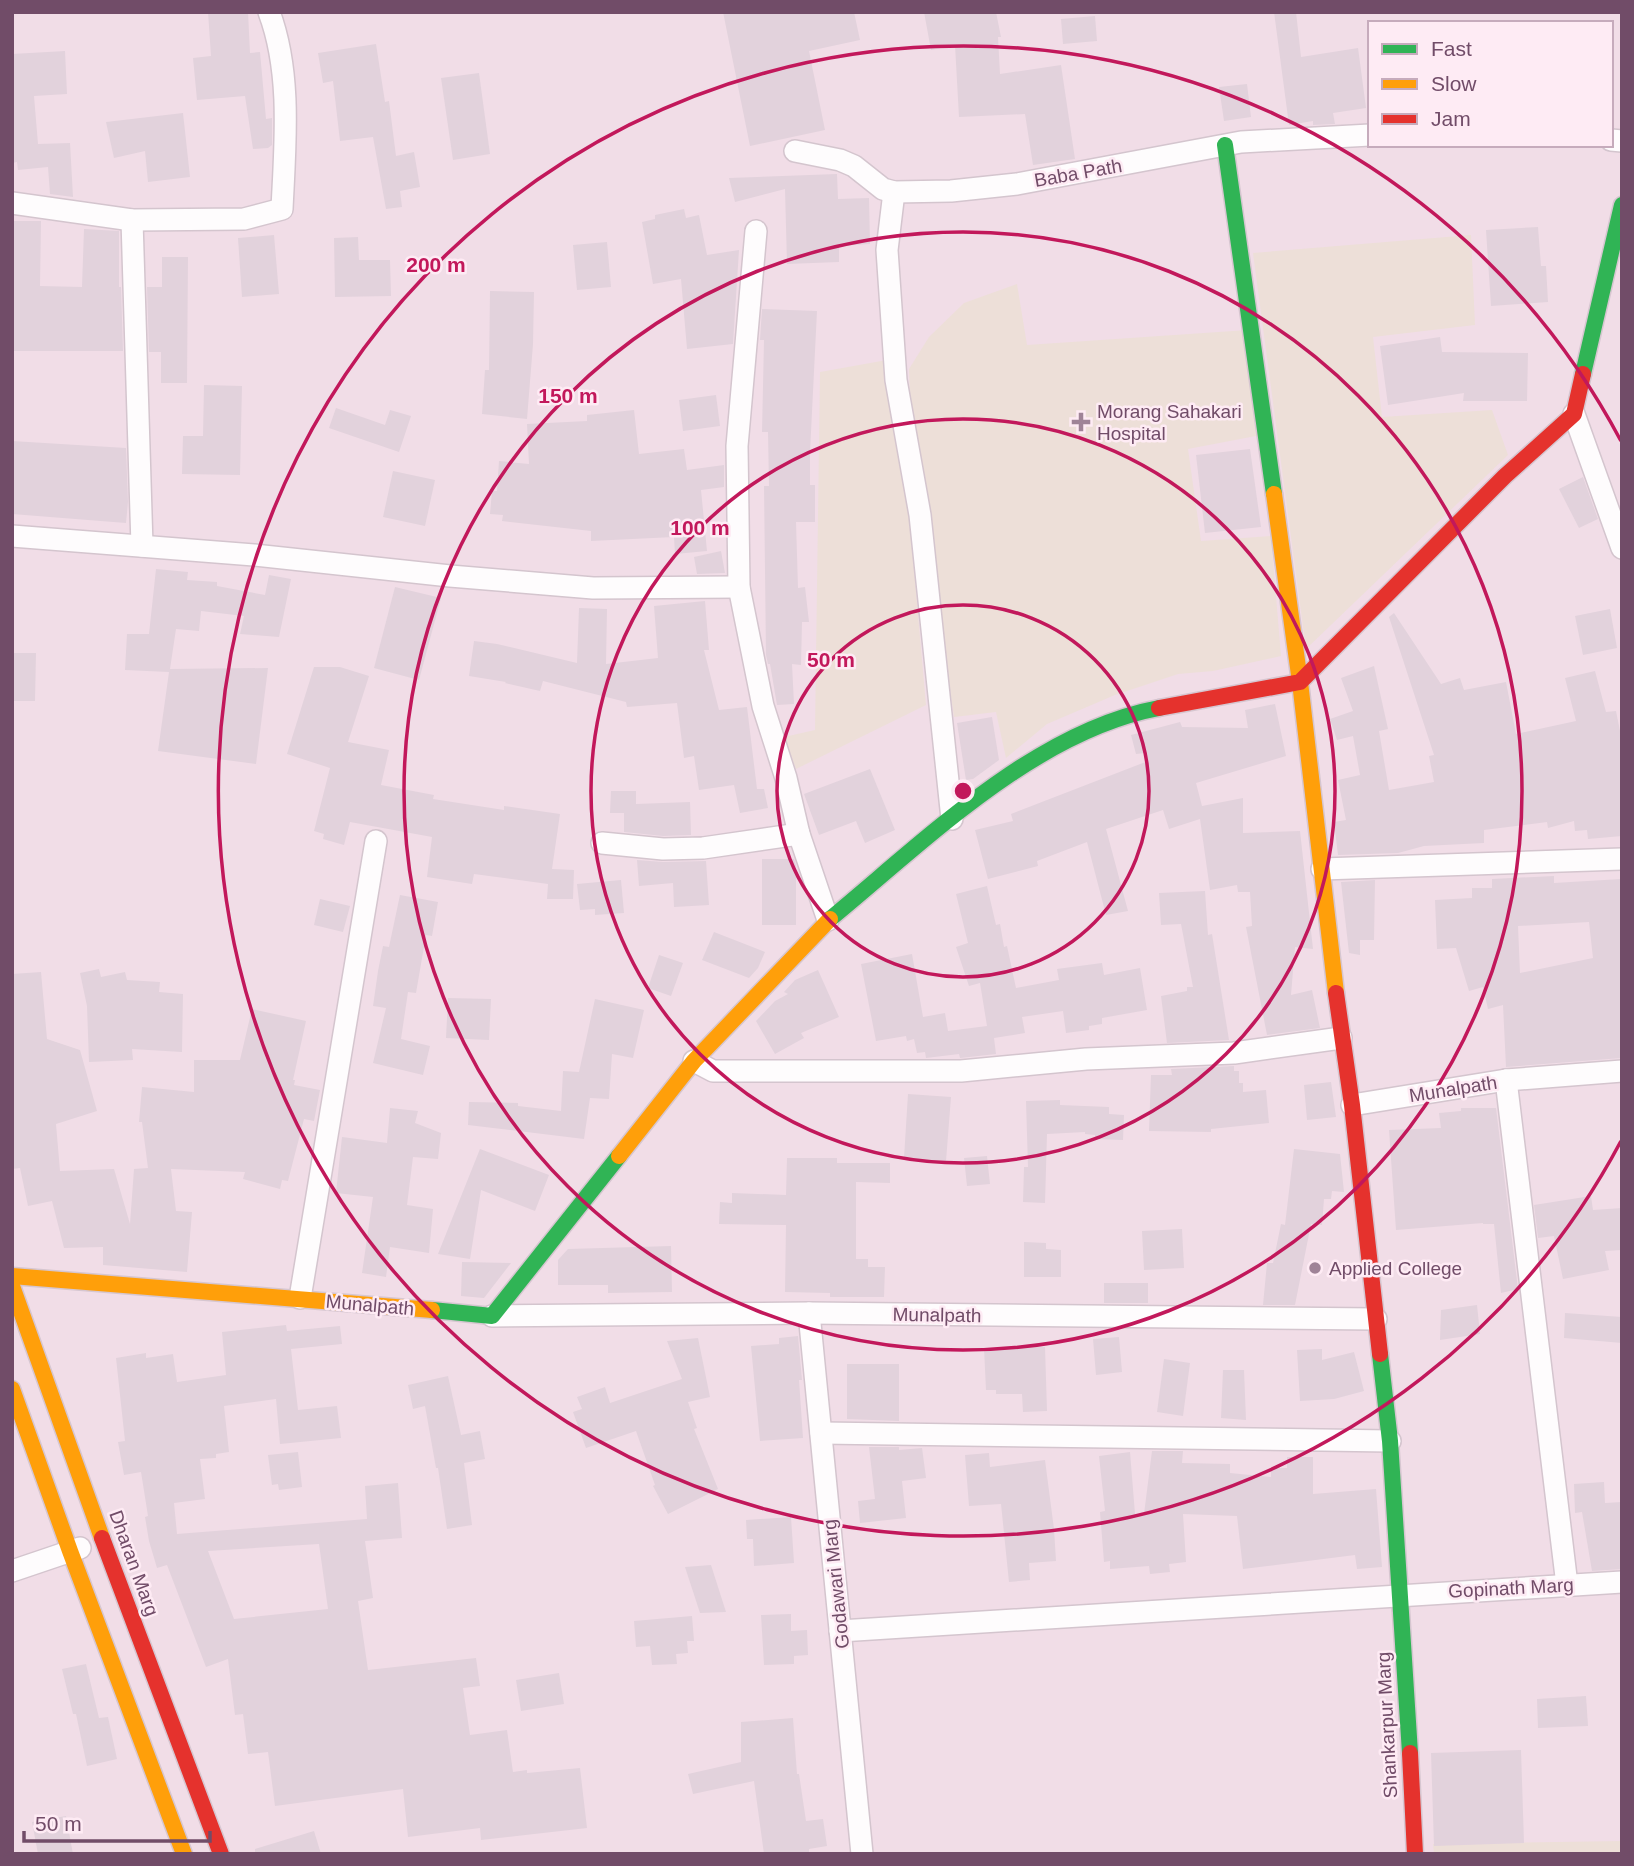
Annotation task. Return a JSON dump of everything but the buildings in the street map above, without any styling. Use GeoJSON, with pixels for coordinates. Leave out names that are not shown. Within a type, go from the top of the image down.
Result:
{"type":"FeatureCollection","features":[{"type":"Feature","properties":{"kind":"street"},"geometry":{"type":"LineString","coordinates":[[12,203],[132,220],[244,219],[282,209],[287,114],[275,29],[268,12]]}},
{"type":"Feature","properties":{"kind":"street","name":"Baba Path"},"geometry":{"type":"LineString","coordinates":[[894,192],[951,191],[1017,184],[1241,142],[1368,135]]}},
{"type":"Feature","properties":{"kind":"street"},"geometry":{"type":"LineString","coordinates":[[1225,145],[1300,682],[1341,1038],[1353,1105],[1376,1319]]}},
{"type":"Feature","properties":{"kind":"street"},"geometry":{"type":"LineString","coordinates":[[795,151],[840,160],[854,166],[883,189],[894,192],[887,250],[897,380],[920,515],[952,819]]}},
{"type":"Feature","properties":{"kind":"street"},"geometry":{"type":"LineString","coordinates":[[1622,205],[1574,414],[1622,548]]}},
{"type":"Feature","properties":{"kind":"street"},"geometry":{"type":"LineString","coordinates":[[132,220],[142,546]]}},
{"type":"Feature","properties":{"kind":"street"},"geometry":{"type":"LineString","coordinates":[[756,231],[737,446],[738,587],[764,706],[786,778],[799,834],[828,920]]}},
{"type":"Feature","properties":{"kind":"street"},"geometry":{"type":"LineString","coordinates":[[492,1316],[694,1061],[828,920],[999,780],[1098,725],[1150,710],[1300,682],[1505,476],[1574,414]]}},
{"type":"Feature","properties":{"kind":"street"},"geometry":{"type":"LineString","coordinates":[[12,536],[593,588],[738,587]]}},
{"type":"Feature","properties":{"kind":"street"},"geometry":{"type":"LineString","coordinates":[[602,844],[704,849],[799,834]]}},
{"type":"Feature","properties":{"kind":"street"},"geometry":{"type":"LineString","coordinates":[[300,1298],[376,841]]}},
{"type":"Feature","properties":{"kind":"street"},"geometry":{"type":"LineString","coordinates":[[1322,869],[1622,859]]}},
{"type":"Feature","properties":{"kind":"street"},"geometry":{"type":"LineString","coordinates":[[694,1061],[713,1071],[961,1071],[1086,1059],[1234,1053],[1341,1038]]}},
{"type":"Feature","properties":{"kind":"street","name":"Munalpath"},"geometry":{"type":"LineString","coordinates":[[1353,1105],[1506,1080],[1622,1071]]}},
{"type":"Feature","properties":{"kind":"street"},"geometry":{"type":"LineString","coordinates":[[1506,1080],[1567,1585]]}},
{"type":"Feature","properties":{"kind":"street","name":"Munalpath"},"geometry":{"type":"LineString","coordinates":[[12,1276],[492,1316],[809,1313],[1376,1319]]}},
{"type":"Feature","properties":{"kind":"street","name":"Dharan Marg"},"geometry":{"type":"LineString","coordinates":[[12,1286],[103,1540],[221,1854]]}},
{"type":"Feature","properties":{"kind":"street","name":"Godawari Marg"},"geometry":{"type":"LineString","coordinates":[[809,1313],[863,1854]]}},
{"type":"Feature","properties":{"kind":"street","name":"Shankarpur Marg"},"geometry":{"type":"LineString","coordinates":[[1376,1319],[1390,1441],[1415,1854]]}},
{"type":"Feature","properties":{"kind":"street"},"geometry":{"type":"LineString","coordinates":[[12,1389],[184,1854]]}},
{"type":"Feature","properties":{"kind":"street"},"geometry":{"type":"LineString","coordinates":[[821,1433],[1390,1441]]}},
{"type":"Feature","properties":{"kind":"street"},"geometry":{"type":"LineString","coordinates":[[12,1571],[103,1540]]}},
{"type":"Feature","properties":{"kind":"street","name":"Gopinath Marg"},"geometry":{"type":"LineString","coordinates":[[840,1631],[1622,1582]]}},
{"type":"Feature","properties":{"kind":"shaded area"},"geometry":{"type":"Polygon","coordinates":[[[12,12],[1622,12],[1622,1854],[12,1854],[12,12]]]}},
{"type":"Feature","properties":{"kind":"shaded area"},"geometry":{"type":"Polygon","coordinates":[[[1471,235],[1475,325],[1373,337],[1382,417],[1492,410],[1508,455],[1306,649],[1253,253],[1471,235]]]}},
{"type":"Feature","properties":{"kind":"shaded area"},"geometry":{"type":"Polygon","coordinates":[[[1017,284],[1027,345],[1248,330],[1261,435],[1188,449],[1201,541],[1271,536],[1281,656],[1213,671],[1178,674],[1115,695],[1047,724],[1006,758],[996,712],[954,717],[911,425],[909,369],[929,337],[964,303],[1017,284]]]}},
{"type":"Feature","properties":{"kind":"shaded area"},"geometry":{"type":"Polygon","coordinates":[[[887,360],[910,524],[926,705],[796,769],[784,737],[815,730],[820,372],[887,360]]]}},
{"type":"Feature","properties":{"kind":"shaded area"},"geometry":{"type":"Polygon","coordinates":[[[1622,1841],[1622,1854],[1434,1854],[1433,1844],[1622,1841]]]}},
{"type":"Feature","properties":{"kind":"traffic: fast"},"geometry":{"type":"LineString","coordinates":[[1225,145],[1274,494]]}},
{"type":"Feature","properties":{"kind":"traffic: fast"},"geometry":{"type":"LineString","coordinates":[[1583,374],[1622,205]]}},
{"type":"Feature","properties":{"kind":"traffic: fast"},"geometry":{"type":"LineString","coordinates":[[830,919],[943,824],[1025,764],[1113,720],[1159,708]]}},
{"type":"Feature","properties":{"kind":"traffic: fast"},"geometry":{"type":"LineString","coordinates":[[432,1310],[492,1316],[619,1156]]}},
{"type":"Feature","properties":{"kind":"traffic: fast"},"geometry":{"type":"LineString","coordinates":[[1380,1354],[1390,1441],[1410,1753]]}},
{"type":"Feature","properties":{"kind":"traffic: slow"},"geometry":{"type":"LineString","coordinates":[[1274,494],[1300,682],[1336,993]]}},
{"type":"Feature","properties":{"kind":"traffic: slow"},"geometry":{"type":"LineString","coordinates":[[619,1156],[694,1061],[830,919]]}},
{"type":"Feature","properties":{"kind":"traffic: slow"},"geometry":{"type":"LineString","coordinates":[[12,1276],[432,1310]]}},
{"type":"Feature","properties":{"kind":"traffic: slow"},"geometry":{"type":"LineString","coordinates":[[12,1286],[102,1538]]}},
{"type":"Feature","properties":{"kind":"traffic: slow"},"geometry":{"type":"LineString","coordinates":[[12,1389],[184,1854]]}},
{"type":"Feature","properties":{"kind":"traffic: jam"},"geometry":{"type":"LineString","coordinates":[[1159,708],[1300,682],[1505,476],[1574,414],[1583,374]]}},
{"type":"Feature","properties":{"kind":"traffic: jam"},"geometry":{"type":"LineString","coordinates":[[1336,993],[1352,1105],[1380,1354]]}},
{"type":"Feature","properties":{"kind":"traffic: jam"},"geometry":{"type":"LineString","coordinates":[[102,1538],[221,1854]]}},
{"type":"Feature","properties":{"kind":"traffic: jam"},"geometry":{"type":"LineString","coordinates":[[1410,1753],[1415,1854]]}},
{"type":"Feature","properties":{"kind":"place","name":"Morang Sahakari Hospital"},"geometry":{"type":"Point","coordinates":[1081,422]}},
{"type":"Feature","properties":{"kind":"place","name":"Applied College"},"geometry":{"type":"Point","coordinates":[1315,1268]}}]}
